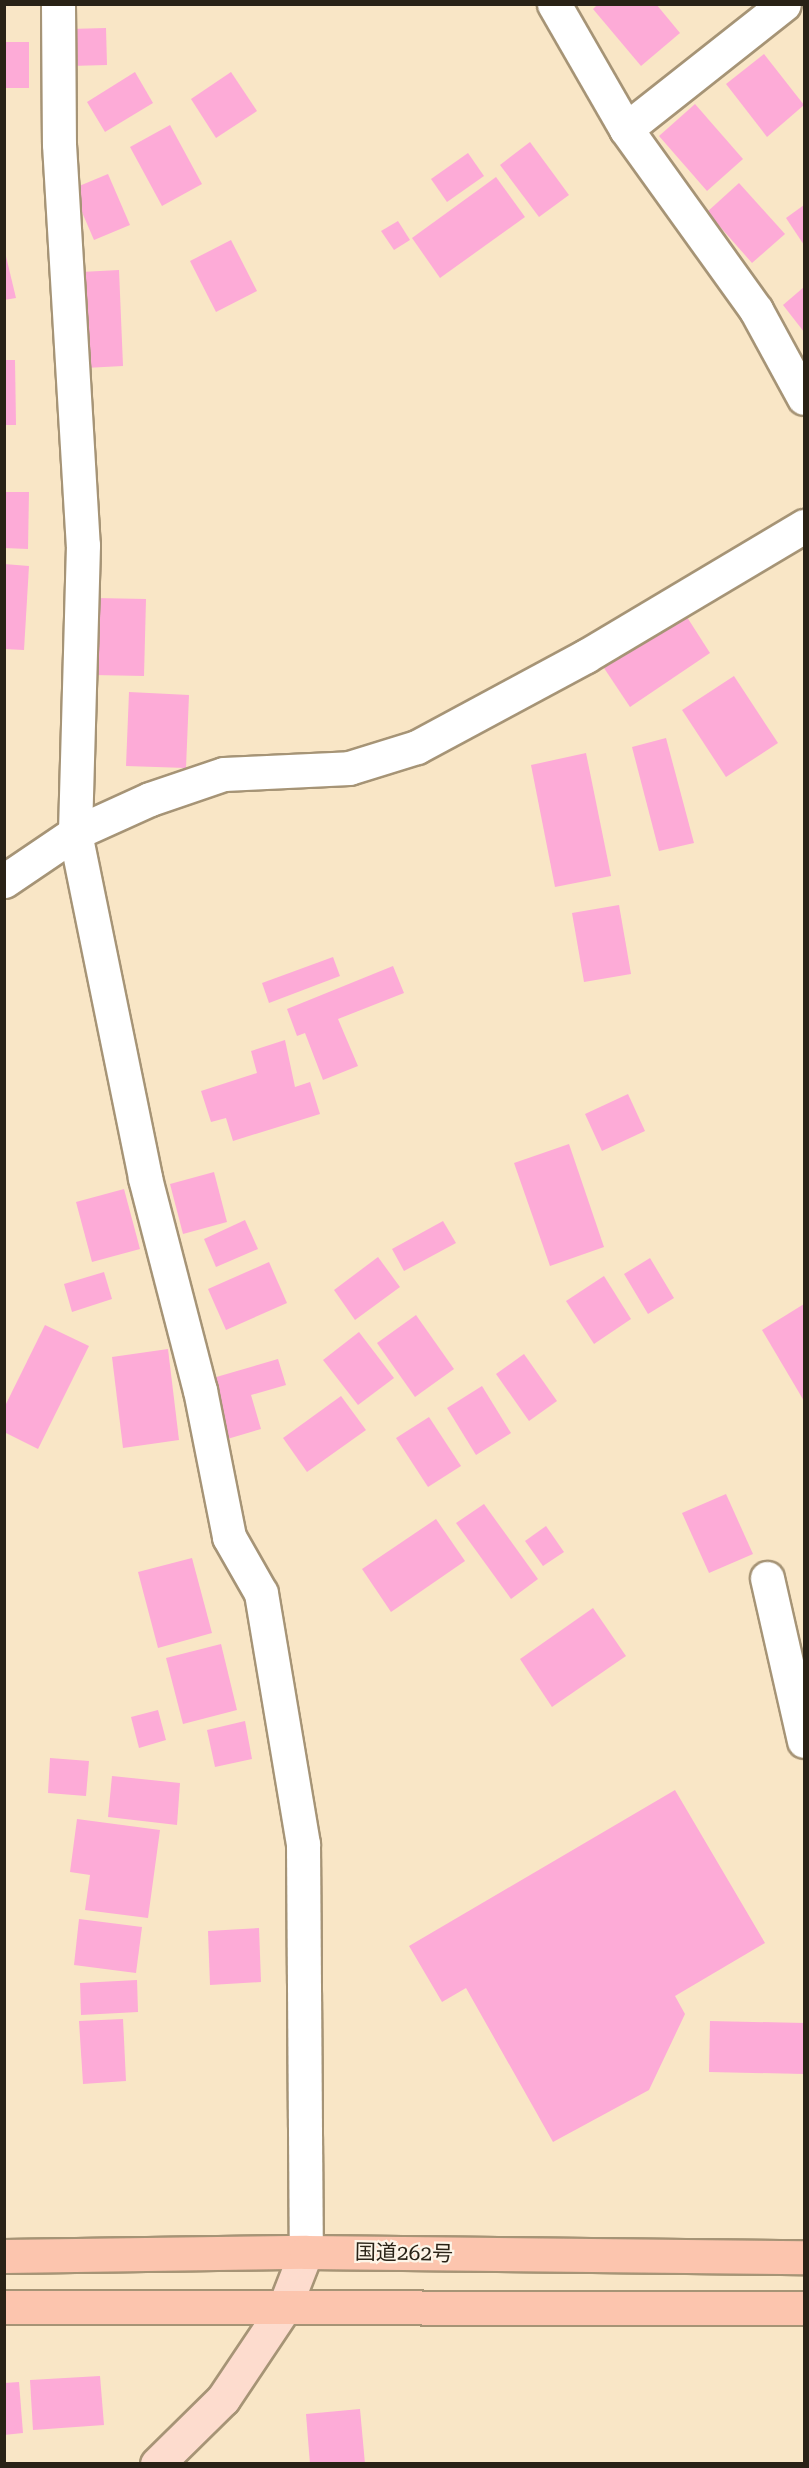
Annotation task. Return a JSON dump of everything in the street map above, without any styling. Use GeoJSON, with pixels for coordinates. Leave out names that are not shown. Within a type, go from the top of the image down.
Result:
{"type":"FeatureCollection","features":[{"type":"Feature","properties":{"kind":"highway","name":"国道262号"},"geometry":{"type":"LineString","coordinates":[[4,2256],[306,2252],[804,2257]]}},
{"type":"Feature","properties":{"kind":"highway"},"geometry":{"type":"LineString","coordinates":[[4,2307],[804,2308]]}},
{"type":"Feature","properties":{"kind":"main road"},"geometry":{"type":"LineString","coordinates":[[157,2463],[223,2399],[284,2308],[306,2252]]}},
{"type":"Feature","properties":{"kind":"street"},"geometry":{"type":"LineString","coordinates":[[58,4],[58,144],[83,544],[75,833],[145,1178],[200,1390],[229,1537],[261,1593],[303,1844],[306,2252]]}},
{"type":"Feature","properties":{"kind":"street"},"geometry":{"type":"LineString","coordinates":[[554,4],[626,129],[756,310],[804,398]]}},
{"type":"Feature","properties":{"kind":"street"},"geometry":{"type":"LineString","coordinates":[[626,129],[784,4]]}},
{"type":"Feature","properties":{"kind":"street"},"geometry":{"type":"LineString","coordinates":[[4,881],[75,833],[150,799],[224,774],[349,768],[417,747],[567,667],[804,526]]}},
{"type":"Feature","properties":{"kind":"street"},"geometry":{"type":"LineString","coordinates":[[767,1578],[804,1741]]}},
{"type":"Feature","properties":{"kind":"building"},"geometry":{"type":"Polygon","coordinates":[[[598,4],[656,4],[680,33],[641,66],[593,9],[598,4]]]}},
{"type":"Feature","properties":{"kind":"building"},"geometry":{"type":"Polygon","coordinates":[[[106,28],[107,65],[70,66],[69,29],[106,28]]]}},
{"type":"Feature","properties":{"kind":"building"},"geometry":{"type":"Polygon","coordinates":[[[4,42],[29,42],[29,88],[4,88],[4,42]]]}},
{"type":"Feature","properties":{"kind":"building"},"geometry":{"type":"Polygon","coordinates":[[[764,54],[804,105],[767,137],[726,84],[764,54]]]}},
{"type":"Feature","properties":{"kind":"building"},"geometry":{"type":"Polygon","coordinates":[[[135,72],[153,103],[105,132],[87,102],[135,72]]]}},
{"type":"Feature","properties":{"kind":"building"},"geometry":{"type":"Polygon","coordinates":[[[231,72],[257,111],[216,138],[191,99],[231,72]]]}},
{"type":"Feature","properties":{"kind":"building"},"geometry":{"type":"Polygon","coordinates":[[[695,104],[743,159],[707,191],[659,136],[695,104]]]}},
{"type":"Feature","properties":{"kind":"building"},"geometry":{"type":"Polygon","coordinates":[[[170,125],[202,184],[162,206],[130,147],[170,125]]]}},
{"type":"Feature","properties":{"kind":"building"},"geometry":{"type":"Polygon","coordinates":[[[530,142],[569,195],[539,217],[500,165],[530,142]]]}},
{"type":"Feature","properties":{"kind":"building"},"geometry":{"type":"Polygon","coordinates":[[[468,153],[484,176],[447,202],[431,179],[468,153]]]}},
{"type":"Feature","properties":{"kind":"building"},"geometry":{"type":"Polygon","coordinates":[[[108,174],[130,225],[94,240],[72,189],[108,174]]]}},
{"type":"Feature","properties":{"kind":"building"},"geometry":{"type":"Polygon","coordinates":[[[496,177],[525,217],[440,278],[412,238],[496,177]]]}},
{"type":"Feature","properties":{"kind":"building"},"geometry":{"type":"Polygon","coordinates":[[[739,183],[785,234],[752,263],[707,212],[739,183]]]}},
{"type":"Feature","properties":{"kind":"building"},"geometry":{"type":"Polygon","coordinates":[[[804,205],[804,245],[786,218],[804,205]]]}},
{"type":"Feature","properties":{"kind":"building"},"geometry":{"type":"Polygon","coordinates":[[[398,221],[410,240],[394,250],[381,231],[398,221]]]}},
{"type":"Feature","properties":{"kind":"building"},"geometry":{"type":"Polygon","coordinates":[[[231,240],[257,291],[216,312],[190,261],[231,240]]]}},
{"type":"Feature","properties":{"kind":"building"},"geometry":{"type":"Polygon","coordinates":[[[4,248],[16,298],[4,300],[4,248]]]}},
{"type":"Feature","properties":{"kind":"building"},"geometry":{"type":"Polygon","coordinates":[[[119,270],[123,366],[85,368],[81,272],[119,270]]]}},
{"type":"Feature","properties":{"kind":"building"},"geometry":{"type":"Polygon","coordinates":[[[804,287],[804,332],[783,305],[804,287]]]}},
{"type":"Feature","properties":{"kind":"building"},"geometry":{"type":"Polygon","coordinates":[[[4,360],[15,360],[16,425],[4,425],[4,360]]]}},
{"type":"Feature","properties":{"kind":"building"},"geometry":{"type":"Polygon","coordinates":[[[4,492],[29,492],[28,549],[4,548],[4,492]]]}},
{"type":"Feature","properties":{"kind":"building"},"geometry":{"type":"Polygon","coordinates":[[[4,564],[29,566],[24,650],[4,649],[4,564]]]}},
{"type":"Feature","properties":{"kind":"building"},"geometry":{"type":"Polygon","coordinates":[[[96,598],[146,599],[144,676],[93,675],[96,598]]]}},
{"type":"Feature","properties":{"kind":"building"},"geometry":{"type":"Polygon","coordinates":[[[685,614],[710,653],[630,707],[604,668],[685,614]]]}},
{"type":"Feature","properties":{"kind":"building"},"geometry":{"type":"Polygon","coordinates":[[[734,676],[778,743],[726,777],[682,710],[734,676]]]}},
{"type":"Feature","properties":{"kind":"building"},"geometry":{"type":"Polygon","coordinates":[[[129,692],[189,695],[186,768],[126,766],[129,692]]]}},
{"type":"Feature","properties":{"kind":"building"},"geometry":{"type":"Polygon","coordinates":[[[666,738],[694,843],[659,851],[632,747],[666,738]]]}},
{"type":"Feature","properties":{"kind":"building"},"geometry":{"type":"Polygon","coordinates":[[[586,753],[611,876],[555,887],[531,765],[586,753]]]}},
{"type":"Feature","properties":{"kind":"building"},"geometry":{"type":"Polygon","coordinates":[[[619,905],[631,974],[584,982],[572,913],[619,905]]]}},
{"type":"Feature","properties":{"kind":"building"},"geometry":{"type":"Polygon","coordinates":[[[333,957],[340,976],[269,1003],[262,983],[333,957]]]}},
{"type":"Feature","properties":{"kind":"building"},"geometry":{"type":"Polygon","coordinates":[[[393,966],[404,993],[338,1019],[358,1066],[323,1080],[305,1033],[297,1036],[287,1009],[393,966]]]}},
{"type":"Feature","properties":{"kind":"building"},"geometry":{"type":"Polygon","coordinates":[[[285,1040],[295,1087],[310,1082],[320,1114],[233,1141],[226,1118],[211,1122],[201,1091],[257,1073],[251,1051],[285,1040]]]}},
{"type":"Feature","properties":{"kind":"building"},"geometry":{"type":"Polygon","coordinates":[[[628,1094],[645,1131],[602,1151],[585,1114],[628,1094]]]}},
{"type":"Feature","properties":{"kind":"building"},"geometry":{"type":"Polygon","coordinates":[[[569,1144],[604,1247],[550,1266],[514,1163],[569,1144]]]}},
{"type":"Feature","properties":{"kind":"building"},"geometry":{"type":"Polygon","coordinates":[[[214,1172],[227,1222],[183,1234],[170,1184],[214,1172]]]}},
{"type":"Feature","properties":{"kind":"building"},"geometry":{"type":"Polygon","coordinates":[[[124,1189],[140,1249],[92,1262],[76,1202],[124,1189]]]}},
{"type":"Feature","properties":{"kind":"building"},"geometry":{"type":"Polygon","coordinates":[[[245,1220],[258,1249],[216,1267],[204,1239],[245,1220]]]}},
{"type":"Feature","properties":{"kind":"building"},"geometry":{"type":"Polygon","coordinates":[[[443,1221],[456,1243],[404,1271],[392,1249],[443,1221]]]}},
{"type":"Feature","properties":{"kind":"building"},"geometry":{"type":"Polygon","coordinates":[[[378,1257],[400,1287],[355,1320],[334,1290],[378,1257]]]}},
{"type":"Feature","properties":{"kind":"building"},"geometry":{"type":"Polygon","coordinates":[[[650,1258],[674,1298],[648,1314],[624,1274],[650,1258]]]}},
{"type":"Feature","properties":{"kind":"building"},"geometry":{"type":"Polygon","coordinates":[[[269,1262],[287,1303],[226,1330],[208,1289],[269,1262]]]}},
{"type":"Feature","properties":{"kind":"building"},"geometry":{"type":"Polygon","coordinates":[[[104,1272],[112,1299],[72,1312],[64,1284],[104,1272]]]}},
{"type":"Feature","properties":{"kind":"building"},"geometry":{"type":"Polygon","coordinates":[[[604,1276],[631,1319],[594,1344],[566,1301],[604,1276]]]}},
{"type":"Feature","properties":{"kind":"building"},"geometry":{"type":"Polygon","coordinates":[[[804,1304],[804,1401],[762,1330],[804,1304]]]}},
{"type":"Feature","properties":{"kind":"building"},"geometry":{"type":"Polygon","coordinates":[[[416,1315],[454,1369],[415,1397],[377,1343],[416,1315]]]}},
{"type":"Feature","properties":{"kind":"building"},"geometry":{"type":"Polygon","coordinates":[[[45,1325],[89,1346],[38,1449],[4,1432],[4,1408],[45,1325]]]}},
{"type":"Feature","properties":{"kind":"building"},"geometry":{"type":"Polygon","coordinates":[[[359,1332],[394,1378],[358,1405],[323,1360],[359,1332]]]}},
{"type":"Feature","properties":{"kind":"building"},"geometry":{"type":"Polygon","coordinates":[[[168,1349],[179,1440],[123,1448],[112,1357],[168,1349]]]}},
{"type":"Feature","properties":{"kind":"building"},"geometry":{"type":"Polygon","coordinates":[[[524,1354],[557,1401],[529,1421],[496,1374],[524,1354]]]}},
{"type":"Feature","properties":{"kind":"building"},"geometry":{"type":"Polygon","coordinates":[[[278,1359],[286,1385],[251,1395],[261,1429],[224,1440],[206,1380],[278,1359]]]}},
{"type":"Feature","properties":{"kind":"building"},"geometry":{"type":"Polygon","coordinates":[[[482,1386],[511,1433],[476,1455],[447,1408],[482,1386]]]}},
{"type":"Feature","properties":{"kind":"building"},"geometry":{"type":"Polygon","coordinates":[[[341,1396],[366,1430],[307,1472],[283,1438],[341,1396]]]}},
{"type":"Feature","properties":{"kind":"building"},"geometry":{"type":"Polygon","coordinates":[[[429,1417],[461,1466],[428,1487],[396,1438],[429,1417]]]}},
{"type":"Feature","properties":{"kind":"building"},"geometry":{"type":"Polygon","coordinates":[[[726,1494],[753,1554],[709,1573],[682,1513],[726,1494]]]}},
{"type":"Feature","properties":{"kind":"building"},"geometry":{"type":"Polygon","coordinates":[[[484,1504],[538,1579],[511,1599],[456,1523],[484,1504]]]}},
{"type":"Feature","properties":{"kind":"building"},"geometry":{"type":"Polygon","coordinates":[[[436,1519],[465,1561],[391,1612],[362,1569],[436,1519]]]}},
{"type":"Feature","properties":{"kind":"building"},"geometry":{"type":"Polygon","coordinates":[[[546,1526],[564,1552],[543,1566],[525,1541],[546,1526]]]}},
{"type":"Feature","properties":{"kind":"building"},"geometry":{"type":"Polygon","coordinates":[[[192,1558],[212,1633],[158,1648],[138,1572],[192,1558]]]}},
{"type":"Feature","properties":{"kind":"building"},"geometry":{"type":"Polygon","coordinates":[[[593,1608],[626,1656],[552,1707],[520,1659],[593,1608]]]}},
{"type":"Feature","properties":{"kind":"building"},"geometry":{"type":"Polygon","coordinates":[[[221,1644],[237,1710],[183,1724],[166,1658],[221,1644]]]}},
{"type":"Feature","properties":{"kind":"building"},"geometry":{"type":"Polygon","coordinates":[[[158,1710],[166,1740],[139,1748],[131,1717],[158,1710]]]}},
{"type":"Feature","properties":{"kind":"building"},"geometry":{"type":"Polygon","coordinates":[[[245,1721],[252,1759],[215,1767],[207,1730],[245,1721]]]}},
{"type":"Feature","properties":{"kind":"building"},"geometry":{"type":"Polygon","coordinates":[[[50,1758],[89,1761],[86,1796],[48,1793],[50,1758]]]}},
{"type":"Feature","properties":{"kind":"building"},"geometry":{"type":"Polygon","coordinates":[[[112,1776],[180,1783],[177,1825],[108,1817],[112,1776]]]}},
{"type":"Feature","properties":{"kind":"building"},"geometry":{"type":"Polygon","coordinates":[[[675,1790],[765,1943],[675,1996],[685,2014],[649,2090],[553,2142],[466,1988],[442,2002],[409,1946],[675,1790]]]}},
{"type":"Feature","properties":{"kind":"building"},"geometry":{"type":"Polygon","coordinates":[[[77,1819],[160,1830],[148,1918],[85,1910],[90,1875],[70,1872],[77,1819]]]}},
{"type":"Feature","properties":{"kind":"building"},"geometry":{"type":"Polygon","coordinates":[[[79,1919],[142,1927],[136,1973],[74,1965],[79,1919]]]}},
{"type":"Feature","properties":{"kind":"building"},"geometry":{"type":"Polygon","coordinates":[[[259,1928],[261,1982],[210,1985],[208,1931],[259,1928]]]}},
{"type":"Feature","properties":{"kind":"building"},"geometry":{"type":"Polygon","coordinates":[[[137,1980],[138,2012],[81,2015],[80,1983],[137,1980]]]}},
{"type":"Feature","properties":{"kind":"building"},"geometry":{"type":"Polygon","coordinates":[[[123,2019],[126,2081],[83,2084],[79,2021],[123,2019]]]}},
{"type":"Feature","properties":{"kind":"building"},"geometry":{"type":"Polygon","coordinates":[[[710,2021],[804,2023],[804,2074],[709,2072],[710,2021]]]}},
{"type":"Feature","properties":{"kind":"building"},"geometry":{"type":"Polygon","coordinates":[[[100,2376],[104,2425],[33,2430],[30,2380],[100,2376]]]}},
{"type":"Feature","properties":{"kind":"building"},"geometry":{"type":"Polygon","coordinates":[[[19,2382],[23,2433],[4,2435],[4,2383],[19,2382]]]}},
{"type":"Feature","properties":{"kind":"building"},"geometry":{"type":"Polygon","coordinates":[[[360,2409],[365,2464],[310,2464],[306,2414],[360,2409]]]}}]}
